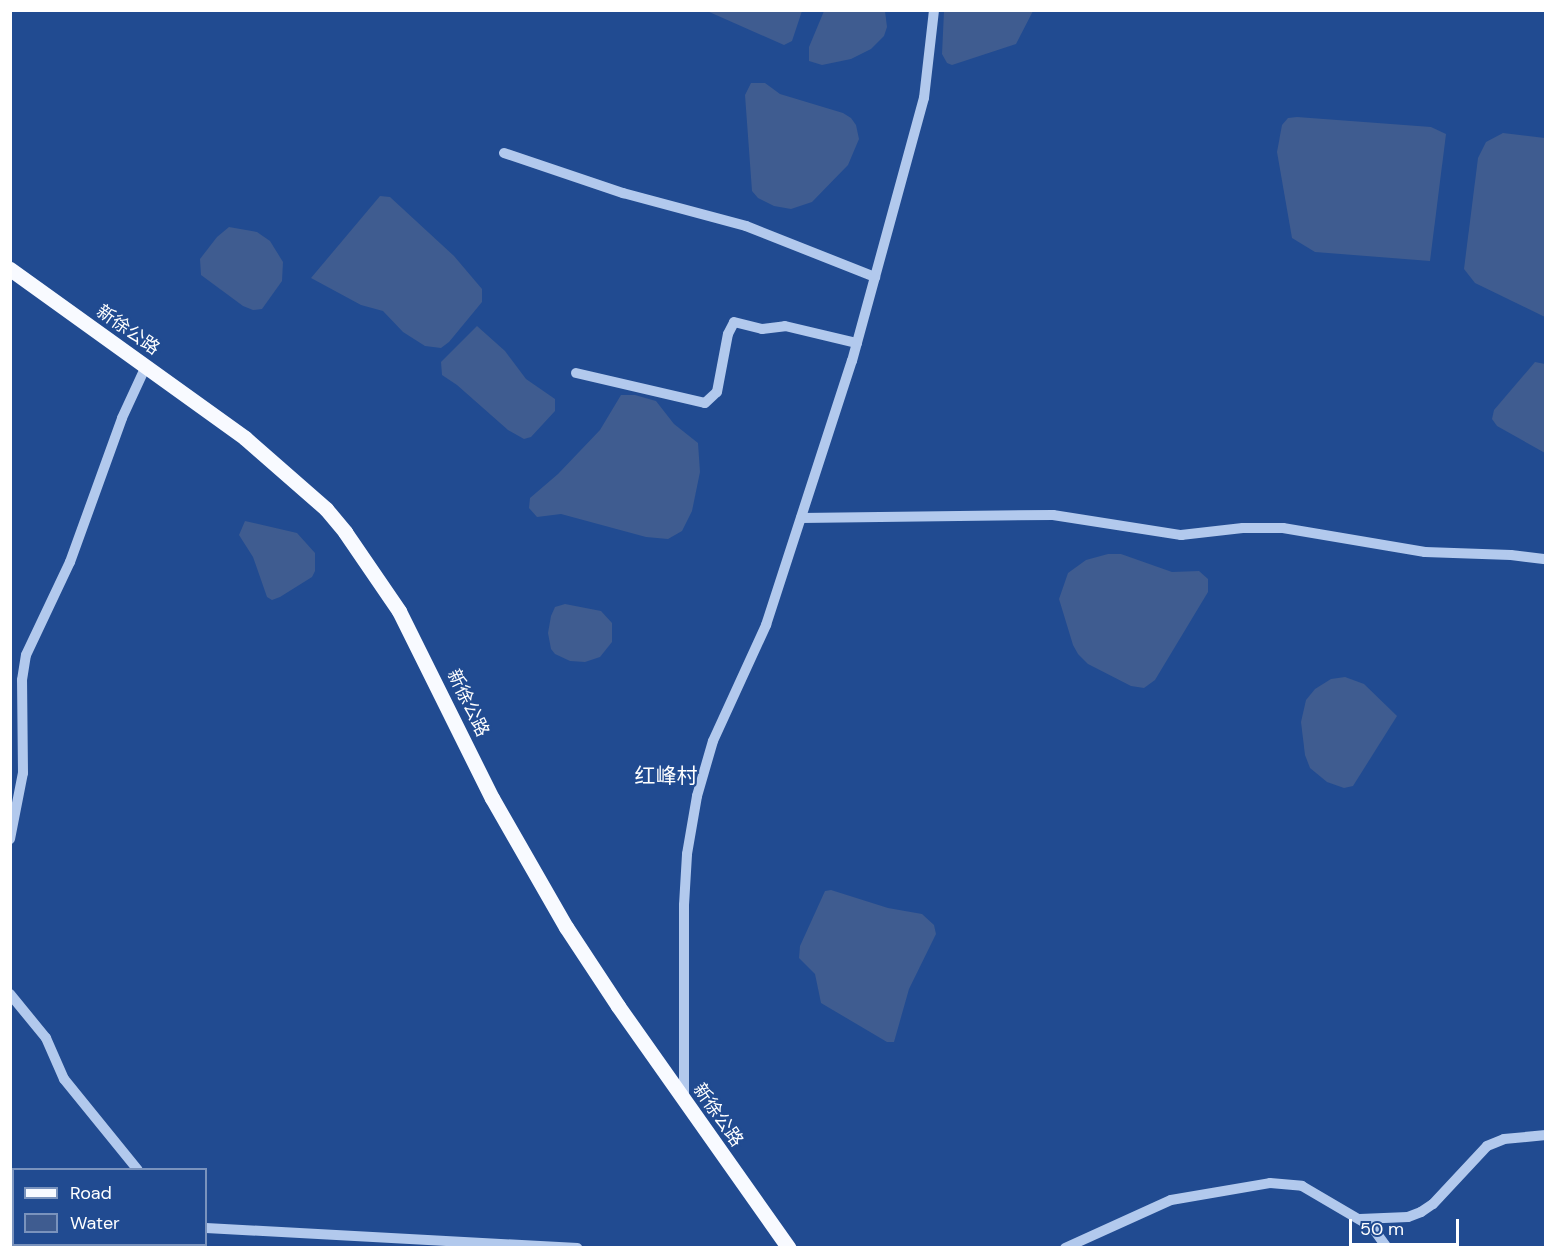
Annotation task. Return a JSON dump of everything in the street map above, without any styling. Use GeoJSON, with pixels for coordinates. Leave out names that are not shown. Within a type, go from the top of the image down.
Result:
{"type":"FeatureCollection","features":[{"type":"Feature","properties":{"kind":"main road","name":"新徐公路"},"geometry":{"type":"LineString","coordinates":[[10,269],[216,415],[274,462],[326,509],[363,555],[417,643],[492,798],[540,885],[592,967],[789,1248]]}},
{"type":"Feature","properties":{"kind":"street"},"geometry":{"type":"LineString","coordinates":[[684,1100],[684,905],[687,854],[697,796],[712,741],[766,625],[857,342],[924,98],[934,10]]}},
{"type":"Feature","properties":{"kind":"street"},"geometry":{"type":"LineString","coordinates":[[504,153],[623,193],[746,226],[875,277]]}},
{"type":"Feature","properties":{"kind":"street"},"geometry":{"type":"LineString","coordinates":[[576,373],[705,403],[717,392],[728,334],[734,322],[762,329],[785,326],[857,342]]}},
{"type":"Feature","properties":{"kind":"street"},"geometry":{"type":"LineString","coordinates":[[10,839],[23,772],[24,663],[70,562],[122,418],[146,366]]}},
{"type":"Feature","properties":{"kind":"street"},"geometry":{"type":"LineString","coordinates":[[801,518],[1053,515],[1181,535],[1243,528],[1283,528],[1425,552],[1511,555],[1545,559]]}},
{"type":"Feature","properties":{"kind":"street"},"geometry":{"type":"LineString","coordinates":[[10,994],[46,1038],[64,1079],[136,1168]]}},
{"type":"Feature","properties":{"kind":"street"},"geometry":{"type":"LineString","coordinates":[[1360,1219],[1408,1217],[1420,1212],[1433,1204],[1487,1146],[1504,1139],[1545,1135]]}},
{"type":"Feature","properties":{"kind":"street"},"geometry":{"type":"LineString","coordinates":[[1065,1248],[1171,1200],[1270,1183],[1302,1186],[1376,1230],[1387,1248]]}},
{"type":"Feature","properties":{"kind":"street"},"geometry":{"type":"LineString","coordinates":[[207,1228],[577,1248]]}},
{"type":"Feature","properties":{"kind":"water"},"geometry":{"type":"Polygon","coordinates":[[[944,10],[1033,11],[1016,44],[952,65],[947,63],[942,54],[944,10]]]}},
{"type":"Feature","properties":{"kind":"water"},"geometry":{"type":"Polygon","coordinates":[[[707,11],[802,11],[792,41],[784,45],[707,11]]]}},
{"type":"Feature","properties":{"kind":"water"},"geometry":{"type":"Polygon","coordinates":[[[824,11],[885,11],[887,27],[884,36],[871,49],[851,59],[822,65],[809,61],[809,47],[824,11]]]}},
{"type":"Feature","properties":{"kind":"water"},"geometry":{"type":"Polygon","coordinates":[[[751,83],[765,83],[780,94],[843,113],[856,125],[859,139],[848,165],[812,202],[791,209],[774,206],[758,198],[752,191],[745,95],[751,83]]]}},
{"type":"Feature","properties":{"kind":"water"},"geometry":{"type":"Polygon","coordinates":[[[1288,118],[1431,127],[1446,134],[1430,261],[1315,252],[1292,238],[1277,152],[1282,125],[1288,118]]]}},
{"type":"Feature","properties":{"kind":"water"},"geometry":{"type":"Polygon","coordinates":[[[1503,133],[1545,138],[1545,317],[1475,283],[1464,269],[1478,158],[1486,142],[1503,133]]]}},
{"type":"Feature","properties":{"kind":"water"},"geometry":{"type":"Polygon","coordinates":[[[380,196],[390,197],[454,256],[482,289],[482,302],[449,342],[441,348],[425,346],[403,332],[383,311],[361,305],[311,278],[380,196]]]}},
{"type":"Feature","properties":{"kind":"water"},"geometry":{"type":"Polygon","coordinates":[[[229,227],[257,232],[270,241],[283,262],[282,281],[262,309],[253,310],[243,306],[201,275],[200,259],[217,237],[229,227]]]}},
{"type":"Feature","properties":{"kind":"water"},"geometry":{"type":"Polygon","coordinates":[[[477,326],[505,351],[526,379],[555,399],[555,411],[531,437],[524,439],[508,430],[457,385],[442,375],[441,362],[477,326]]]}},
{"type":"Feature","properties":{"kind":"water"},"geometry":{"type":"Polygon","coordinates":[[[1535,362],[1545,364],[1545,453],[1497,426],[1492,419],[1494,410],[1535,362]]]}},
{"type":"Feature","properties":{"kind":"water"},"geometry":{"type":"Polygon","coordinates":[[[621,395],[635,395],[656,401],[674,424],[698,443],[700,472],[692,511],[682,531],[668,539],[646,537],[561,514],[537,517],[529,508],[530,498],[558,474],[600,430],[621,395]]]}},
{"type":"Feature","properties":{"kind":"water"},"geometry":{"type":"Polygon","coordinates":[[[245,521],[297,533],[315,553],[315,571],[312,577],[280,597],[272,600],[267,597],[253,557],[239,535],[245,521]]]}},
{"type":"Feature","properties":{"kind":"water"},"geometry":{"type":"Polygon","coordinates":[[[1108,554],[1121,554],[1172,572],[1199,571],[1208,579],[1208,592],[1155,680],[1144,688],[1131,686],[1088,664],[1078,654],[1059,599],[1068,573],[1086,560],[1108,554]]]}},
{"type":"Feature","properties":{"kind":"water"},"geometry":{"type":"Polygon","coordinates":[[[565,604],[601,611],[612,623],[612,642],[600,657],[585,662],[570,661],[555,654],[551,649],[548,633],[551,616],[555,607],[565,604]]]}},
{"type":"Feature","properties":{"kind":"water"},"geometry":{"type":"Polygon","coordinates":[[[1345,677],[1364,684],[1397,716],[1353,786],[1344,788],[1327,782],[1310,768],[1305,755],[1301,722],[1306,700],[1315,689],[1331,679],[1345,677]]]}},
{"type":"Feature","properties":{"kind":"water"},"geometry":{"type":"Polygon","coordinates":[[[831,890],[888,908],[922,914],[934,925],[936,934],[909,989],[894,1042],[887,1042],[821,1003],[815,974],[799,958],[800,946],[825,891],[831,890]]]}},
{"type":"Feature","properties":{"kind":"district","name":"红峰村"},"geometry":{"type":"Point","coordinates":[666,776]}}]}
